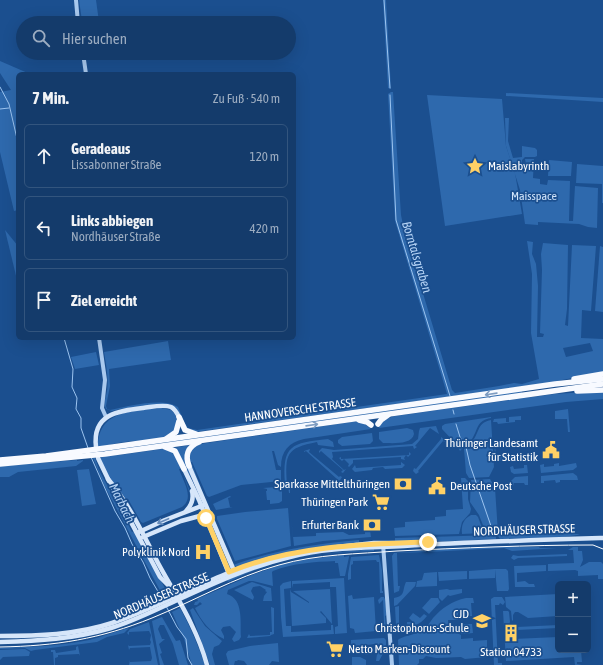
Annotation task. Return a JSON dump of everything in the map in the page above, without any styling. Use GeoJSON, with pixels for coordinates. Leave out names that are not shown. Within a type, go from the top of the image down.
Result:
{"type":"FeatureCollection","features":[{"type":"Feature","properties":{"kind":"highway"},"geometry":{"type":"LineString","coordinates":[[555,384],[560,381],[603,374]]}},
{"type":"Feature","properties":{"kind":"highway","name":"HANNOVERSCHE STRASSE"},"geometry":{"type":"LineString","coordinates":[[0,464],[205,437],[555,384],[603,379]]}},
{"type":"Feature","properties":{"kind":"highway","name":"HANNOVERSCHE STRASSE"},"geometry":{"type":"LineString","coordinates":[[205,437],[393,414],[603,384]]}},
{"type":"Feature","properties":{"kind":"highway"},"geometry":{"type":"LineString","coordinates":[[552,391],[603,390]]}},
{"type":"Feature","properties":{"kind":"highway"},"geometry":{"type":"LineString","coordinates":[[378,424],[382,419],[393,414]]}},
{"type":"Feature","properties":{"kind":"highway"},"geometry":{"type":"LineString","coordinates":[[179,417],[186,431],[205,437]]}},
{"type":"Feature","properties":{"kind":"highway"},"geometry":{"type":"LineString","coordinates":[[179,417],[179,426],[176,432],[173,436],[162,443],[175,451],[187,468]]}},
{"type":"Feature","properties":{"kind":"highway"},"geometry":{"type":"LineString","coordinates":[[352,419],[364,421],[371,425]]}},
{"type":"Feature","properties":{"kind":"highway"},"geometry":{"type":"LineString","coordinates":[[187,468],[187,457],[190,449],[194,444],[205,437]]}},
{"type":"Feature","properties":{"kind":"highway","name":"HANNOVERSCHE STRASSE"},"geometry":{"type":"LineString","coordinates":[[0,460],[76,455]]}},
{"type":"Feature","properties":{"kind":"main road"},"geometry":{"type":"LineString","coordinates":[[96,447],[95,437],[97,428],[106,417],[115,413],[162,406],[173,408],[179,417]]}},
{"type":"Feature","properties":{"kind":"main road"},"geometry":{"type":"LineString","coordinates":[[98,458],[108,479],[141,535],[163,582],[173,591],[198,638],[207,665]]}},
{"type":"Feature","properties":{"kind":"main road"},"geometry":{"type":"LineString","coordinates":[[184,512],[190,507],[194,498],[189,482],[187,468]]}},
{"type":"Feature","properties":{"kind":"main road"},"geometry":{"type":"LineString","coordinates":[[187,468],[232,573]]}},
{"type":"Feature","properties":{"kind":"main road"},"geometry":{"type":"LineString","coordinates":[[189,482],[203,505]]}},
{"type":"Feature","properties":{"kind":"main road"},"geometry":{"type":"LineString","coordinates":[[141,535],[184,512],[203,505]]}},
{"type":"Feature","properties":{"kind":"main road"},"geometry":{"type":"LineString","coordinates":[[141,535],[181,521],[207,514]]}},
{"type":"Feature","properties":{"kind":"main road","name":"NORDHÄUSER STRASSE"},"geometry":{"type":"LineString","coordinates":[[0,642],[54,640],[112,628],[232,573],[297,555],[383,545],[428,542],[445,543],[603,538]]}},
{"type":"Feature","properties":{"kind":"main road","name":"NORDHÄUSER STRASSE"},"geometry":{"type":"LineString","coordinates":[[0,636],[48,635],[91,629],[159,606]]}},
{"type":"Feature","properties":{"kind":"street"},"geometry":{"type":"LineString","coordinates":[[76,0],[77,16]]}},
{"type":"Feature","properties":{"kind":"street"},"geometry":{"type":"LineString","coordinates":[[84,60],[86,72]]}},
{"type":"Feature","properties":{"kind":"street"},"geometry":{"type":"LineString","coordinates":[[99,340],[105,380],[102,408],[106,417]]}},
{"type":"Feature","properties":{"kind":"street"},"geometry":{"type":"LineString","coordinates":[[383,545],[392,665]]}},
{"type":"Feature","properties":{"kind":"green space"},"geometry":{"type":"Polygon","coordinates":[[[79,0],[96,0],[98,16],[81,16],[79,0]]]}},
{"type":"Feature","properties":{"kind":"green space"},"geometry":{"type":"Polygon","coordinates":[[[383,0],[386,0],[391,89],[388,88],[383,0]]]}},
{"type":"Feature","properties":{"kind":"green space"},"geometry":{"type":"Polygon","coordinates":[[[0,61],[25,72],[16,72],[16,210],[14,211],[0,152],[0,92],[11,90],[0,73],[0,61]]]}},
{"type":"Feature","properties":{"kind":"green space"},"geometry":{"type":"Polygon","coordinates":[[[393,92],[401,215],[404,230],[452,390],[455,393],[514,383],[522,384],[539,379],[531,333],[532,274],[527,241],[533,242],[532,254],[536,264],[538,286],[537,337],[543,337],[544,334],[540,333],[542,270],[541,254],[543,243],[568,245],[567,309],[565,325],[568,326],[572,245],[596,246],[591,311],[582,310],[581,338],[603,339],[603,372],[547,383],[195,432],[187,430],[176,408],[125,408],[112,411],[106,409],[105,402],[108,381],[104,352],[168,341],[171,360],[109,369],[110,386],[106,406],[107,409],[110,410],[155,402],[172,404],[178,407],[188,428],[197,430],[447,394],[395,221],[388,94],[393,92]],[[590,343],[563,348],[566,357],[593,351],[590,343]]]}},
{"type":"Feature","properties":{"kind":"green space"},"geometry":{"type":"Polygon","coordinates":[[[506,93],[603,98],[603,102],[506,96],[506,93]]]}},
{"type":"Feature","properties":{"kind":"green space","name":"Maislabyrinth"},"geometry":{"type":"Polygon","coordinates":[[[427,95],[502,99],[506,146],[515,173],[522,214],[445,226],[427,95]]]}},
{"type":"Feature","properties":{"kind":"green space","name":"Maisspace"},"geometry":{"type":"Polygon","coordinates":[[[505,118],[509,118],[508,141],[513,158],[522,157],[522,146],[535,148],[537,150],[537,156],[525,157],[522,160],[522,165],[526,164],[525,159],[534,159],[533,178],[540,179],[540,184],[547,185],[548,180],[570,181],[569,221],[573,221],[575,186],[598,188],[597,228],[579,224],[538,222],[538,225],[525,224],[520,190],[506,146],[505,118]]]}},
{"type":"Feature","properties":{"kind":"green space"},"geometry":{"type":"Polygon","coordinates":[[[549,160],[572,162],[571,176],[548,176],[549,160]]]}},
{"type":"Feature","properties":{"kind":"green space"},"geometry":{"type":"Polygon","coordinates":[[[577,164],[603,166],[603,203],[602,184],[576,183],[577,164]]]}},
{"type":"Feature","properties":{"kind":"green space"},"geometry":{"type":"Polygon","coordinates":[[[5,230],[16,244],[16,276],[5,230]]]}},
{"type":"Feature","properties":{"kind":"green space"},"geometry":{"type":"Polygon","coordinates":[[[600,246],[603,247],[603,312],[595,311],[600,246]]]}},
{"type":"Feature","properties":{"kind":"green space"},"geometry":{"type":"Polygon","coordinates":[[[96,352],[99,365],[75,369],[71,357],[96,352]]]}},
{"type":"Feature","properties":{"kind":"green space"},"geometry":{"type":"Polygon","coordinates":[[[522,391],[522,393],[104,452],[104,451],[522,391]]]}},
{"type":"Feature","properties":{"kind":"green space"},"geometry":{"type":"Polygon","coordinates":[[[603,391],[603,399],[566,402],[379,428],[381,423],[385,420],[395,416],[554,394],[603,391]]]}},
{"type":"Feature","properties":{"kind":"green space"},"geometry":{"type":"Polygon","coordinates":[[[161,408],[171,410],[176,416],[177,424],[175,431],[169,436],[159,439],[121,442],[98,447],[100,435],[104,426],[111,419],[129,412],[161,408]]]}},
{"type":"Feature","properties":{"kind":"green space"},"geometry":{"type":"Polygon","coordinates":[[[568,409],[570,432],[568,432],[567,419],[555,419],[555,411],[568,409]]]}},
{"type":"Feature","properties":{"kind":"green space"},"geometry":{"type":"Polygon","coordinates":[[[521,416],[521,420],[515,420],[515,422],[498,424],[497,422],[493,422],[494,419],[506,418],[506,422],[509,422],[509,417],[521,416]]]}},
{"type":"Feature","properties":{"kind":"green space"},"geometry":{"type":"Polygon","coordinates":[[[491,417],[480,423],[472,439],[460,451],[457,445],[442,429],[442,426],[445,424],[491,417]]]}},
{"type":"Feature","properties":{"kind":"green space"},"geometry":{"type":"Polygon","coordinates":[[[491,420],[494,467],[489,477],[469,478],[466,473],[464,449],[474,439],[481,425],[491,420]]]}},
{"type":"Feature","properties":{"kind":"green space"},"geometry":{"type":"Polygon","coordinates":[[[358,421],[362,422],[371,429],[304,439],[294,442],[284,452],[281,467],[278,465],[274,451],[272,451],[276,470],[281,470],[281,481],[241,485],[209,497],[207,496],[191,462],[205,498],[190,463],[189,458],[191,449],[200,444],[358,421]]]}},
{"type":"Feature","properties":{"kind":"green space"},"geometry":{"type":"Polygon","coordinates":[[[436,426],[439,434],[430,428],[414,449],[413,446],[332,452],[332,459],[344,470],[346,469],[343,473],[341,472],[343,470],[321,451],[319,453],[322,448],[334,450],[412,444],[418,439],[420,428],[436,426]]]}},
{"type":"Feature","properties":{"kind":"green space"},"geometry":{"type":"Polygon","coordinates":[[[407,428],[413,430],[414,434],[410,440],[406,442],[383,443],[379,439],[379,432],[407,428]]]}},
{"type":"Feature","properties":{"kind":"green space"},"geometry":{"type":"Polygon","coordinates":[[[372,433],[373,441],[370,444],[342,446],[338,443],[338,440],[342,437],[372,433]]]}},
{"type":"Feature","properties":{"kind":"green space"},"geometry":{"type":"Polygon","coordinates":[[[441,437],[445,440],[445,442],[443,441],[416,474],[413,471],[414,468],[416,469],[441,439],[441,437]]]}},
{"type":"Feature","properties":{"kind":"green space"},"geometry":{"type":"Polygon","coordinates":[[[328,439],[333,442],[334,447],[318,445],[317,442],[299,447],[293,450],[290,454],[287,459],[286,466],[287,484],[290,484],[289,493],[288,486],[285,484],[284,471],[285,461],[292,448],[305,442],[328,439]]]}},
{"type":"Feature","properties":{"kind":"green space"},"geometry":{"type":"Polygon","coordinates":[[[495,444],[496,457],[517,455],[517,458],[523,457],[523,459],[512,460],[512,457],[508,457],[508,460],[500,461],[499,457],[499,461],[496,462],[495,444]]]}},
{"type":"Feature","properties":{"kind":"green space"},"geometry":{"type":"Polygon","coordinates":[[[189,445],[186,454],[202,499],[201,500],[192,479],[174,448],[189,445]]]}},
{"type":"Feature","properties":{"kind":"green space"},"geometry":{"type":"Polygon","coordinates":[[[162,449],[175,453],[181,468],[179,469],[187,489],[188,499],[182,507],[143,523],[128,499],[127,500],[139,521],[107,474],[100,458],[105,456],[162,449]]]}},
{"type":"Feature","properties":{"kind":"green space"},"geometry":{"type":"Polygon","coordinates":[[[310,449],[309,452],[339,477],[342,477],[339,482],[336,481],[337,479],[306,451],[304,452],[304,451],[310,449]]]}},
{"type":"Feature","properties":{"kind":"green space"},"geometry":{"type":"Polygon","coordinates":[[[406,455],[404,458],[405,460],[401,459],[401,457],[353,460],[353,463],[349,467],[349,464],[344,459],[342,461],[339,458],[341,457],[341,459],[406,455]]]}},
{"type":"Feature","properties":{"kind":"green space"},"geometry":{"type":"Polygon","coordinates":[[[93,458],[95,458],[99,470],[132,532],[135,531],[169,596],[164,598],[105,487],[93,458]]]}},
{"type":"Feature","properties":{"kind":"green space"},"geometry":{"type":"Polygon","coordinates":[[[77,460],[83,461],[76,466],[18,472],[9,477],[0,477],[0,466],[77,460]]]}},
{"type":"Feature","properties":{"kind":"green space"},"geometry":{"type":"Polygon","coordinates":[[[401,462],[405,465],[402,468],[385,469],[383,467],[355,472],[352,469],[355,465],[356,468],[401,465],[401,462]]]}},
{"type":"Feature","properties":{"kind":"green space"},"geometry":{"type":"Polygon","coordinates":[[[559,463],[559,466],[576,463],[577,467],[573,470],[541,473],[540,465],[544,464],[544,467],[554,466],[554,464],[559,463]]]}},
{"type":"Feature","properties":{"kind":"green space"},"geometry":{"type":"Polygon","coordinates":[[[524,465],[527,465],[528,473],[514,474],[511,472],[510,467],[513,466],[514,469],[524,468],[524,465]]]}},
{"type":"Feature","properties":{"kind":"green space"},"geometry":{"type":"Polygon","coordinates":[[[89,469],[96,504],[82,506],[77,470],[89,469]]]}},
{"type":"Feature","properties":{"kind":"green space"},"geometry":{"type":"Polygon","coordinates":[[[182,471],[191,494],[190,502],[190,494],[182,471]]]}},
{"type":"Feature","properties":{"kind":"green space"},"geometry":{"type":"Polygon","coordinates":[[[573,473],[577,476],[578,480],[560,480],[560,482],[556,483],[555,480],[544,481],[544,483],[541,483],[541,476],[573,473]]]}},
{"type":"Feature","properties":{"kind":"green space"},"geometry":{"type":"Polygon","coordinates":[[[528,476],[528,485],[525,485],[524,483],[514,483],[512,486],[511,481],[515,477],[528,476]]]}},
{"type":"Feature","properties":{"kind":"green space"},"geometry":{"type":"Polygon","coordinates":[[[461,478],[465,478],[468,481],[468,499],[471,509],[470,513],[462,522],[459,534],[395,536],[394,528],[405,527],[405,522],[435,520],[435,517],[446,516],[446,510],[463,509],[461,478]]]}},
{"type":"Feature","properties":{"kind":"green space"},"geometry":{"type":"Polygon","coordinates":[[[490,479],[495,488],[498,533],[486,533],[479,515],[470,502],[471,480],[490,479]]]}},
{"type":"Feature","properties":{"kind":"green space"},"geometry":{"type":"Polygon","coordinates":[[[277,487],[282,491],[282,501],[279,503],[270,504],[270,500],[267,500],[267,489],[263,488],[277,487]]]}},
{"type":"Feature","properties":{"kind":"green space"},"geometry":{"type":"Polygon","coordinates":[[[230,496],[231,497],[228,498],[230,507],[233,507],[216,510],[213,504],[230,496]]]}},
{"type":"Feature","properties":{"kind":"green space"},"geometry":{"type":"Polygon","coordinates":[[[288,508],[291,546],[235,561],[217,516],[288,508]]]}},
{"type":"Feature","properties":{"kind":"green space"},"geometry":{"type":"Polygon","coordinates":[[[471,515],[476,515],[478,517],[484,533],[462,534],[463,523],[471,515]]]}},
{"type":"Feature","properties":{"kind":"green space"},"geometry":{"type":"Polygon","coordinates":[[[365,530],[370,530],[371,537],[323,541],[294,546],[293,537],[316,536],[316,533],[343,532],[349,535],[365,534],[365,530]]]}},
{"type":"Feature","properties":{"kind":"green space"},"geometry":{"type":"Polygon","coordinates":[[[580,534],[555,538],[500,539],[498,536],[499,535],[580,534]]]}},
{"type":"Feature","properties":{"kind":"green space"},"geometry":{"type":"Polygon","coordinates":[[[496,535],[496,539],[395,541],[395,538],[496,535]]]}},
{"type":"Feature","properties":{"kind":"green space"},"geometry":{"type":"Polygon","coordinates":[[[359,540],[357,544],[282,555],[238,567],[233,565],[264,555],[295,548],[359,540]]]}},
{"type":"Feature","properties":{"kind":"green space"},"geometry":{"type":"Polygon","coordinates":[[[486,547],[557,548],[512,551],[504,548],[428,552],[428,550],[486,547]]]}},
{"type":"Feature","properties":{"kind":"green space"},"geometry":{"type":"Polygon","coordinates":[[[573,547],[578,547],[578,551],[582,551],[583,560],[580,567],[589,562],[601,562],[603,564],[603,579],[598,579],[598,575],[578,576],[578,571],[575,570],[548,571],[548,564],[574,563],[573,550],[568,550],[573,547]]]}},
{"type":"Feature","properties":{"kind":"green space"},"geometry":{"type":"Polygon","coordinates":[[[374,549],[374,551],[322,554],[291,559],[275,563],[228,582],[227,580],[247,571],[299,556],[374,549]]]}},
{"type":"Feature","properties":{"kind":"green space"},"geometry":{"type":"Polygon","coordinates":[[[426,551],[397,553],[398,586],[400,586],[399,591],[394,593],[392,556],[394,553],[426,551]]]}},
{"type":"Feature","properties":{"kind":"green space"},"geometry":{"type":"Polygon","coordinates":[[[567,554],[567,556],[518,558],[514,560],[511,558],[513,555],[567,554]]]}},
{"type":"Feature","properties":{"kind":"green space"},"geometry":{"type":"Polygon","coordinates":[[[344,555],[344,557],[349,556],[345,576],[340,576],[338,563],[335,563],[335,561],[304,563],[273,571],[273,586],[249,581],[228,590],[227,594],[236,601],[239,606],[241,619],[241,637],[239,640],[234,642],[232,639],[236,632],[230,626],[223,627],[221,630],[224,639],[207,626],[195,608],[202,604],[200,602],[197,605],[194,605],[195,602],[198,601],[197,599],[252,575],[283,564],[344,555]]]}},
{"type":"Feature","properties":{"kind":"green space"},"geometry":{"type":"Polygon","coordinates":[[[379,555],[382,570],[383,593],[380,593],[379,562],[376,560],[353,561],[353,564],[351,565],[351,579],[348,580],[351,557],[379,555]]]}},
{"type":"Feature","properties":{"kind":"green space"},"geometry":{"type":"Polygon","coordinates":[[[546,565],[546,571],[517,573],[517,582],[525,581],[529,584],[534,584],[535,587],[515,587],[514,566],[546,565]]]}},
{"type":"Feature","properties":{"kind":"green space"},"geometry":{"type":"Polygon","coordinates":[[[495,569],[506,569],[508,571],[508,591],[497,591],[495,569]]]}},
{"type":"Feature","properties":{"kind":"green space"},"geometry":{"type":"Polygon","coordinates":[[[495,569],[495,578],[469,579],[469,571],[495,569]]]}},
{"type":"Feature","properties":{"kind":"green space"},"geometry":{"type":"Polygon","coordinates":[[[467,571],[467,579],[439,581],[438,572],[467,571]]]}},
{"type":"Feature","properties":{"kind":"green space"},"geometry":{"type":"Polygon","coordinates":[[[437,572],[437,586],[416,587],[417,581],[422,580],[424,573],[437,572]]]}},
{"type":"Feature","properties":{"kind":"green space"},"geometry":{"type":"Polygon","coordinates":[[[344,578],[347,633],[335,634],[335,627],[338,626],[336,587],[330,587],[330,582],[293,584],[292,588],[292,581],[344,578]]]}},
{"type":"Feature","properties":{"kind":"green space"},"geometry":{"type":"Polygon","coordinates":[[[291,581],[291,588],[284,589],[286,626],[291,626],[291,632],[331,630],[331,625],[333,625],[334,634],[283,637],[280,586],[283,583],[291,581]]]}},
{"type":"Feature","properties":{"kind":"green space"},"geometry":{"type":"Polygon","coordinates":[[[252,582],[271,588],[272,601],[263,601],[267,592],[260,586],[253,587],[251,591],[254,597],[253,600],[234,590],[252,582]]]}},
{"type":"Feature","properties":{"kind":"green space"},"geometry":{"type":"Polygon","coordinates":[[[406,582],[416,582],[415,586],[397,605],[394,606],[394,598],[402,594],[406,582]]]}},
{"type":"Feature","properties":{"kind":"green space"},"geometry":{"type":"Polygon","coordinates":[[[290,589],[291,592],[309,603],[293,591],[330,589],[332,624],[321,611],[320,612],[326,618],[326,623],[292,626],[290,589]]]}},
{"type":"Feature","properties":{"kind":"green space"},"geometry":{"type":"Polygon","coordinates":[[[462,589],[462,593],[450,596],[448,595],[442,601],[439,598],[439,590],[462,589]]]}},
{"type":"Feature","properties":{"kind":"green space"},"geometry":{"type":"Polygon","coordinates":[[[555,594],[555,616],[528,618],[518,612],[515,612],[512,621],[511,611],[506,607],[505,597],[555,594]]]}},
{"type":"Feature","properties":{"kind":"green space"},"geometry":{"type":"Polygon","coordinates":[[[352,595],[353,599],[374,597],[376,631],[355,633],[354,629],[350,628],[348,596],[352,595]]]}},
{"type":"Feature","properties":{"kind":"green space"},"geometry":{"type":"Polygon","coordinates":[[[381,597],[384,597],[385,599],[387,615],[385,616],[386,628],[383,631],[380,631],[380,628],[384,623],[383,600],[379,604],[378,600],[381,597]]]}},
{"type":"Feature","properties":{"kind":"green space"},"geometry":{"type":"Polygon","coordinates":[[[494,597],[502,597],[505,602],[503,605],[500,603],[499,605],[495,605],[498,663],[502,663],[502,665],[494,665],[491,599],[494,597]]]}},
{"type":"Feature","properties":{"kind":"green space"},"geometry":{"type":"Polygon","coordinates":[[[431,598],[438,598],[440,602],[429,614],[422,608],[431,598]]]}},
{"type":"Feature","properties":{"kind":"green space"},"geometry":{"type":"Polygon","coordinates":[[[466,598],[473,598],[474,603],[471,603],[472,616],[468,616],[465,613],[458,613],[458,620],[448,620],[449,626],[454,626],[457,633],[461,635],[461,639],[473,638],[473,641],[487,640],[487,657],[465,659],[461,657],[436,658],[426,656],[423,659],[419,659],[419,663],[417,665],[399,665],[399,639],[419,632],[444,608],[456,601],[466,598]]]}},
{"type":"Feature","properties":{"kind":"green space"},"geometry":{"type":"Polygon","coordinates":[[[399,606],[399,628],[407,627],[407,622],[413,622],[409,618],[413,613],[420,618],[424,614],[427,616],[414,626],[398,630],[396,626],[395,607],[399,606]]]}},
{"type":"Feature","properties":{"kind":"green space"},"geometry":{"type":"Polygon","coordinates":[[[271,607],[274,608],[274,634],[270,636],[247,638],[249,634],[250,636],[270,635],[270,632],[272,632],[271,607]]]}},
{"type":"Feature","properties":{"kind":"green space"},"geometry":{"type":"Polygon","coordinates":[[[180,608],[194,636],[205,665],[192,665],[184,639],[172,612],[180,608]]]}},
{"type":"Feature","properties":{"kind":"green space"},"geometry":{"type":"Polygon","coordinates":[[[193,608],[205,626],[222,641],[219,645],[214,647],[212,654],[215,665],[210,665],[190,610],[193,608]]]}},
{"type":"Feature","properties":{"kind":"green space"},"geometry":{"type":"Polygon","coordinates":[[[503,611],[509,612],[509,629],[511,629],[512,623],[513,626],[516,627],[516,630],[513,631],[513,639],[555,637],[555,653],[581,653],[582,662],[577,662],[577,664],[582,665],[575,665],[574,657],[506,661],[503,611]]]}},
{"type":"Feature","properties":{"kind":"green space"},"geometry":{"type":"Polygon","coordinates":[[[162,617],[176,641],[180,640],[188,665],[179,665],[173,644],[164,625],[160,625],[158,629],[162,639],[165,639],[159,644],[162,653],[160,654],[164,665],[160,665],[152,621],[162,617]]]}},
{"type":"Feature","properties":{"kind":"green space"},"geometry":{"type":"Polygon","coordinates":[[[149,622],[158,665],[129,665],[130,660],[130,662],[151,661],[152,658],[150,647],[130,648],[129,650],[128,645],[150,645],[151,635],[149,631],[129,632],[129,635],[127,633],[130,629],[149,622]]]}},
{"type":"Feature","properties":{"kind":"green space"},"geometry":{"type":"Polygon","coordinates":[[[461,624],[472,624],[473,633],[462,634],[459,632],[457,628],[461,624]]]}},
{"type":"Feature","properties":{"kind":"green space"},"geometry":{"type":"Polygon","coordinates":[[[555,625],[555,628],[517,630],[517,627],[555,625]]]}},
{"type":"Feature","properties":{"kind":"green space"},"geometry":{"type":"Polygon","coordinates":[[[129,628],[124,633],[107,637],[97,642],[31,651],[25,648],[0,649],[67,644],[94,639],[129,628]]]}},
{"type":"Feature","properties":{"kind":"green space"},"geometry":{"type":"Polygon","coordinates":[[[384,638],[386,640],[386,648],[379,661],[376,661],[377,654],[380,650],[374,644],[367,645],[365,649],[368,655],[360,653],[360,650],[358,650],[358,653],[351,652],[351,640],[384,638]]]}},
{"type":"Feature","properties":{"kind":"green space"},"geometry":{"type":"Polygon","coordinates":[[[278,643],[279,662],[272,661],[269,665],[247,665],[244,661],[238,660],[235,661],[234,665],[229,665],[226,654],[228,651],[250,646],[278,643]]]}},
{"type":"Feature","properties":{"kind":"green space"},"geometry":{"type":"Polygon","coordinates":[[[78,646],[80,656],[79,654],[58,655],[58,657],[55,658],[54,665],[53,652],[51,652],[51,650],[55,650],[56,653],[76,650],[76,647],[78,646]]]}},
{"type":"Feature","properties":{"kind":"green space"},"geometry":{"type":"Polygon","coordinates":[[[25,649],[30,652],[29,656],[3,657],[0,660],[0,650],[25,649]]]}},
{"type":"Feature","properties":{"kind":"green space"},"geometry":{"type":"Polygon","coordinates":[[[352,657],[360,657],[366,660],[366,665],[352,665],[352,657]]]}},
{"type":"Feature","properties":{"kind":"waterway","name":"Borntalsgraben"},"geometry":{"type":"LineString","coordinates":[[384,0],[390,88]]}},
{"type":"Feature","properties":{"kind":"waterway","name":"Marbach"},"geometry":{"type":"LineString","coordinates":[[0,87],[9,104],[16,134]]}},
{"type":"Feature","properties":{"kind":"waterway","name":"Borntalsgraben"},"geometry":{"type":"LineString","coordinates":[[390,95],[396,220],[450,396]]}},
{"type":"Feature","properties":{"kind":"waterway"},"geometry":{"type":"LineString","coordinates":[[0,109],[9,108]]}},
{"type":"Feature","properties":{"kind":"waterway","name":"Marbach"},"geometry":{"type":"LineString","coordinates":[[65,340],[73,369],[72,387],[77,398],[76,409],[81,418],[81,428],[88,448]]}},
{"type":"Feature","properties":{"kind":"waterway","name":"Borntalsgraben"},"geometry":{"type":"LineString","coordinates":[[453,410],[454,414]]}},
{"type":"Feature","properties":{"kind":"waterway","name":"Borntalsgraben"},"geometry":{"type":"LineString","coordinates":[[456,424],[460,437],[465,445]]}},
{"type":"Feature","properties":{"kind":"waterway","name":"Borntalsgraben"},"geometry":{"type":"LineString","coordinates":[[466,447],[470,465],[492,529]]}},
{"type":"Feature","properties":{"kind":"waterway","name":"Marbach"},"geometry":{"type":"LineString","coordinates":[[91,457],[115,511],[163,600]]}},
{"type":"Feature","properties":{"kind":"waterway","name":"Marbach"},"geometry":{"type":"LineString","coordinates":[[166,606],[177,627],[186,639],[188,658],[192,665]]}},
{"type":"Feature","properties":{"kind":"tram line"},"geometry":{"type":"LineString","coordinates":[[0,647],[59,643],[114,631],[152,618],[246,576],[293,561],[338,555],[495,547],[593,545],[603,549]]}},
{"type":"Feature","properties":{"kind":"place","name":"Maislabyrinth"},"geometry":{"type":"Point","coordinates":[475,166]}},
{"type":"Feature","properties":{"kind":"place","name":"Thüringer Landesamt für Statistik"},"geometry":{"type":"Point","coordinates":[551,450]}},
{"type":"Feature","properties":{"kind":"place","name":"Sparkasse Mittelthüringen"},"geometry":{"type":"Point","coordinates":[403,484]}},
{"type":"Feature","properties":{"kind":"place","name":"Deutsche Post"},"geometry":{"type":"Point","coordinates":[437,486]}},
{"type":"Feature","properties":{"kind":"place","name":"Thüringen Park"},"geometry":{"type":"Point","coordinates":[381,502]}},
{"type":"Feature","properties":{"kind":"place","name":"Erfurter Bank"},"geometry":{"type":"Point","coordinates":[372,525]}},
{"type":"Feature","properties":{"kind":"place","name":"Polyklinik Nord"},"geometry":{"type":"Point","coordinates":[203,552]}},
{"type":"Feature","properties":{"kind":"place","name":"CJD Christophorus-Schule"},"geometry":{"type":"Point","coordinates":[482,621]}},
{"type":"Feature","properties":{"kind":"place","name":"Station 04733"},"geometry":{"type":"Point","coordinates":[511,633]}},
{"type":"Feature","properties":{"kind":"place","name":"Netto Marken-Discount"},"geometry":{"type":"Point","coordinates":[335,649]}},
{"type":"Feature","properties":{"kind":"route"},"geometry":{"type":"LineString","coordinates":[[206,518],[229,572],[261,561],[309,551],[374,543],[428,542]]}}]}
